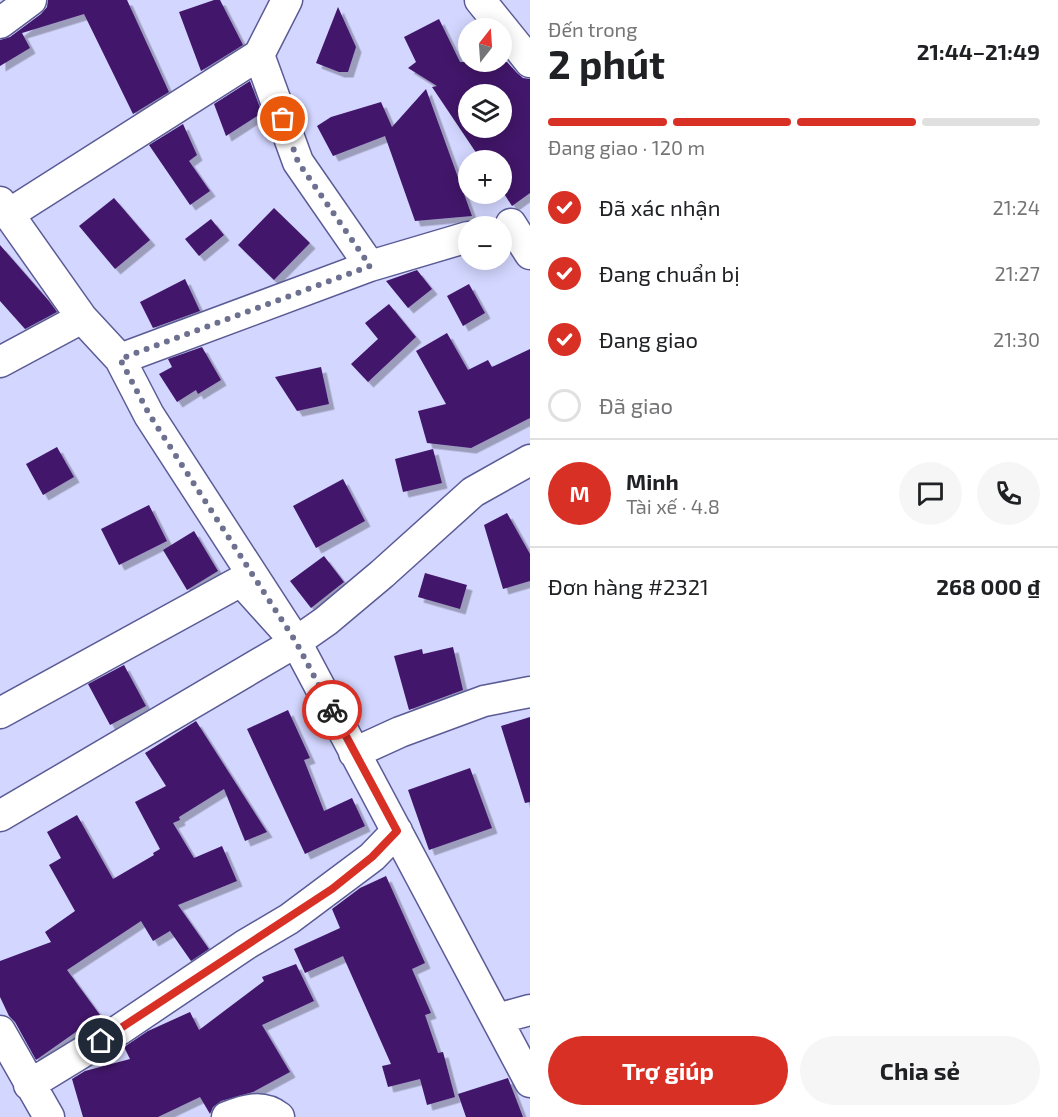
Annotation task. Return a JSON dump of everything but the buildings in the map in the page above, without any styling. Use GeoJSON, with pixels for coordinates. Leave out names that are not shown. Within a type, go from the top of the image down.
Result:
{"type":"FeatureCollection","features":[{"type":"Feature","properties":{"kind":"street"},"geometry":{"type":"LineString","coordinates":[[0,22],[30,0]]}},
{"type":"Feature","properties":{"kind":"street"},"geometry":{"type":"LineString","coordinates":[[287,0],[259,55],[5,208],[82,318],[120,359],[149,414],[296,642],[530,1082]]}},
{"type":"Feature","properties":{"kind":"street"},"geometry":{"type":"LineString","coordinates":[[491,4],[530,62]]}},
{"type":"Feature","properties":{"kind":"street"},"geometry":{"type":"LineString","coordinates":[[259,55],[298,162],[370,266]]}},
{"type":"Feature","properties":{"kind":"street"},"geometry":{"type":"LineString","coordinates":[[514,222],[530,254]]}},
{"type":"Feature","properties":{"kind":"street"},"geometry":{"type":"LineString","coordinates":[[120,359],[370,266],[458,240]]}},
{"type":"Feature","properties":{"kind":"street"},"geometry":{"type":"LineString","coordinates":[[0,362],[82,318]]}},
{"type":"Feature","properties":{"kind":"street"},"geometry":{"type":"LineString","coordinates":[[0,816],[296,642],[326,621],[382,574],[473,492],[530,460]]}},
{"type":"Feature","properties":{"kind":"street"},"geometry":{"type":"LineString","coordinates":[[0,713],[241,581],[296,642]]}},
{"type":"Feature","properties":{"kind":"street"},"geometry":{"type":"LineString","coordinates":[[354,753],[400,732],[484,701],[530,692]]}},
{"type":"Feature","properties":{"kind":"street"},"geometry":{"type":"LineString","coordinates":[[16,1076],[119,1030],[332,889],[372,857],[397,831]]}},
{"type":"Feature","properties":{"kind":"street"},"geometry":{"type":"LineString","coordinates":[[497,1019],[530,1010]]}},
{"type":"Feature","properties":{"kind":"street"},"geometry":{"type":"LineString","coordinates":[[0,1031],[16,1076],[49,1117]]}},
{"type":"Feature","properties":{"kind":"street"},"geometry":{"type":"LineString","coordinates":[[227,1117],[246,1109],[265,1109],[279,1117]]}},
{"type":"Feature","properties":{"kind":"way so far"},"geometry":{"type":"LineString","coordinates":[[283,119],[298,162],[370,266],[120,359],[149,414],[296,642],[332,710]]}},
{"type":"Feature","properties":{"kind":"route"},"geometry":{"type":"LineString","coordinates":[[101,1041],[332,889],[372,857],[397,831],[332,710]]}}]}
